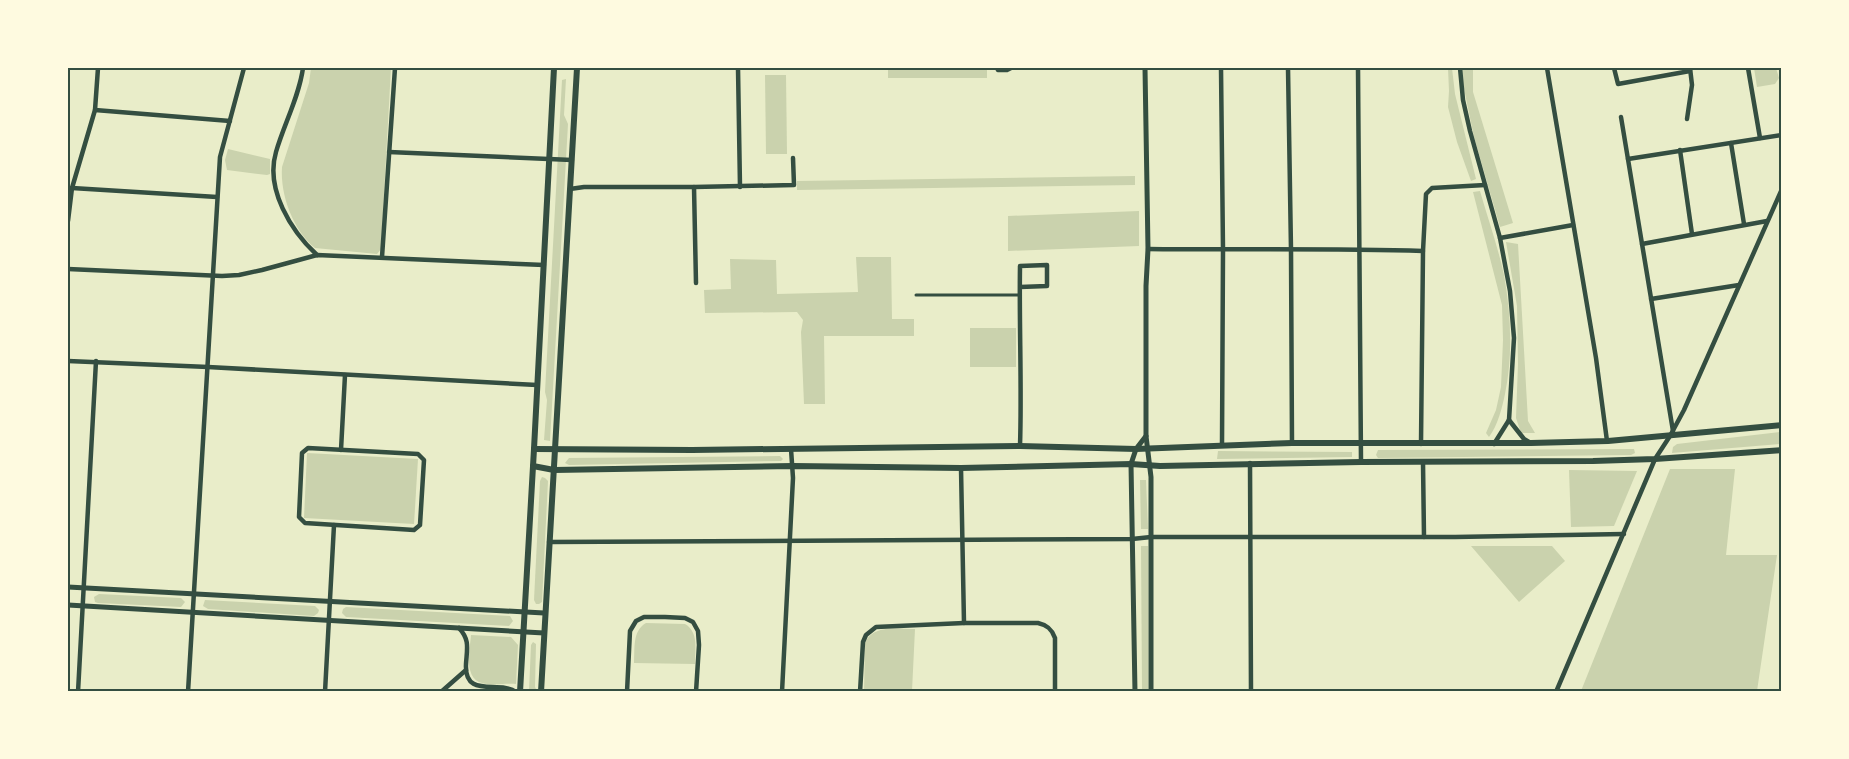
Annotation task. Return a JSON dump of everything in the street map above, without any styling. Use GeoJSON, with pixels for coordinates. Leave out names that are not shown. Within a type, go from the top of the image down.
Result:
{"type":"FeatureCollection","features":[{"type":"Feature","properties":{"kind":"main road"},"geometry":{"type":"LineString","coordinates":[[518,692],[524,632],[554,68]]}},
{"type":"Feature","properties":{"kind":"main road"},"geometry":{"type":"LineString","coordinates":[[541,692],[577,68]]}},
{"type":"Feature","properties":{"kind":"main road"},"geometry":{"type":"LineString","coordinates":[[534,449],[1020,446],[1148,449],[1292,443],[1494,444],[1607,441],[1782,425]]}},
{"type":"Feature","properties":{"kind":"main road"},"geometry":{"type":"LineString","coordinates":[[533,466],[554,470],[794,466],[961,468],[1655,459],[1782,450]]}},
{"type":"Feature","properties":{"kind":"street"},"geometry":{"type":"LineString","coordinates":[[68,221],[72,188],[95,110],[98,68]]}},
{"type":"Feature","properties":{"kind":"street"},"geometry":{"type":"LineString","coordinates":[[188,692],[220,157],[244,68]]}},
{"type":"Feature","properties":{"kind":"street"},"geometry":{"type":"LineString","coordinates":[[303,68],[276,152],[274,173],[279,197],[291,225],[302,242],[317,255]]}},
{"type":"Feature","properties":{"kind":"street"},"geometry":{"type":"LineString","coordinates":[[382,257],[395,68]]}},
{"type":"Feature","properties":{"kind":"street"},"geometry":{"type":"LineString","coordinates":[[738,68],[740,187]]}},
{"type":"Feature","properties":{"kind":"street"},"geometry":{"type":"LineString","coordinates":[[997,68],[1006,70],[1011,68]]}},
{"type":"Feature","properties":{"kind":"street"},"geometry":{"type":"LineString","coordinates":[[1145,68],[1148,249],[1146,436],[1150,465],[1151,692]]}},
{"type":"Feature","properties":{"kind":"street"},"geometry":{"type":"LineString","coordinates":[[1221,68],[1222,445]]}},
{"type":"Feature","properties":{"kind":"street"},"geometry":{"type":"LineString","coordinates":[[1288,68],[1292,250],[1292,443]]}},
{"type":"Feature","properties":{"kind":"street"},"geometry":{"type":"LineString","coordinates":[[1358,68],[1361,462]]}},
{"type":"Feature","properties":{"kind":"street"},"geometry":{"type":"LineString","coordinates":[[1460,68],[1463,100],[1470,131],[1500,238],[1513,322],[1509,420],[1494,444]]}},
{"type":"Feature","properties":{"kind":"street"},"geometry":{"type":"LineString","coordinates":[[1547,68],[1596,358],[1607,441]]}},
{"type":"Feature","properties":{"kind":"street"},"geometry":{"type":"LineString","coordinates":[[1614,68],[1617,84],[1690,69],[1691,94],[1687,119]]}},
{"type":"Feature","properties":{"kind":"street"},"geometry":{"type":"LineString","coordinates":[[1748,68],[1760,138]]}},
{"type":"Feature","properties":{"kind":"street"},"geometry":{"type":"LineString","coordinates":[[95,110],[230,121]]}},
{"type":"Feature","properties":{"kind":"street"},"geometry":{"type":"LineString","coordinates":[[1621,117],[1672,434]]}},
{"type":"Feature","properties":{"kind":"street"},"geometry":{"type":"LineString","coordinates":[[1628,159],[1782,135]]}},
{"type":"Feature","properties":{"kind":"street"},"geometry":{"type":"LineString","coordinates":[[1731,143],[1744,224]]}},
{"type":"Feature","properties":{"kind":"street"},"geometry":{"type":"LineString","coordinates":[[1680,150],[1692,234]]}},
{"type":"Feature","properties":{"kind":"street"},"geometry":{"type":"LineString","coordinates":[[389,152],[572,160]]}},
{"type":"Feature","properties":{"kind":"street"},"geometry":{"type":"LineString","coordinates":[[570,189],[794,185],[793,158]]}},
{"type":"Feature","properties":{"kind":"street"},"geometry":{"type":"LineString","coordinates":[[1421,444],[1423,251],[1426,194],[1432,188],[1485,185]]}},
{"type":"Feature","properties":{"kind":"street"},"geometry":{"type":"LineString","coordinates":[[694,187],[696,283]]}},
{"type":"Feature","properties":{"kind":"street"},"geometry":{"type":"LineString","coordinates":[[72,188],[217,196]]}},
{"type":"Feature","properties":{"kind":"street"},"geometry":{"type":"LineString","coordinates":[[1556,692],[1655,459],[1672,434],[1705,364],[1782,189]]}},
{"type":"Feature","properties":{"kind":"street"},"geometry":{"type":"LineString","coordinates":[[1642,244],[1767,221]]}},
{"type":"Feature","properties":{"kind":"street"},"geometry":{"type":"LineString","coordinates":[[1500,238],[1573,225]]}},
{"type":"Feature","properties":{"kind":"street"},"geometry":{"type":"LineString","coordinates":[[1148,249],[1423,251]]}},
{"type":"Feature","properties":{"kind":"street"},"geometry":{"type":"LineString","coordinates":[[68,269],[222,276],[239,275],[317,255],[544,265]]}},
{"type":"Feature","properties":{"kind":"street"},"geometry":{"type":"LineString","coordinates":[[1020,286],[1047,286],[1047,265],[1020,266],[1020,286],[1020,446]]}},
{"type":"Feature","properties":{"kind":"street"},"geometry":{"type":"LineString","coordinates":[[1651,299],[1739,285]]}},
{"type":"Feature","properties":{"kind":"street"},"geometry":{"type":"LineString","coordinates":[[916,295],[1020,295]]}},
{"type":"Feature","properties":{"kind":"street"},"geometry":{"type":"LineString","coordinates":[[68,361],[537,385]]}},
{"type":"Feature","properties":{"kind":"street"},"geometry":{"type":"LineString","coordinates":[[78,692],[96,361]]}},
{"type":"Feature","properties":{"kind":"street"},"geometry":{"type":"LineString","coordinates":[[341,450],[345,375]]}},
{"type":"Feature","properties":{"kind":"street"},"geometry":{"type":"LineString","coordinates":[[1509,420],[1524,439],[1531,443]]}},
{"type":"Feature","properties":{"kind":"street"},"geometry":{"type":"LineString","coordinates":[[1135,692],[1131,464],[1136,449],[1146,436]]}},
{"type":"Feature","properties":{"kind":"street"},"geometry":{"type":"LineString","coordinates":[[308,448],[341,450],[418,454],[424,460],[420,525],[414,530],[305,523],[298,518],[302,453],[308,448]]}},
{"type":"Feature","properties":{"kind":"street"},"geometry":{"type":"LineString","coordinates":[[782,692],[794,466],[791,449]]}},
{"type":"Feature","properties":{"kind":"street"},"geometry":{"type":"LineString","coordinates":[[1423,462],[1424,537]]}},
{"type":"Feature","properties":{"kind":"street"},"geometry":{"type":"LineString","coordinates":[[1250,463],[1251,692]]}},
{"type":"Feature","properties":{"kind":"street"},"geometry":{"type":"LineString","coordinates":[[961,468],[964,623]]}},
{"type":"Feature","properties":{"kind":"street"},"geometry":{"type":"LineString","coordinates":[[325,692],[334,525]]}},
{"type":"Feature","properties":{"kind":"street"},"geometry":{"type":"LineString","coordinates":[[549,542],[963,541],[1151,537],[1624,534]]}},
{"type":"Feature","properties":{"kind":"street"},"geometry":{"type":"LineString","coordinates":[[68,587],[544,613]]}},
{"type":"Feature","properties":{"kind":"street"},"geometry":{"type":"LineString","coordinates":[[68,605],[544,633]]}},
{"type":"Feature","properties":{"kind":"street"},"geometry":{"type":"LineString","coordinates":[[627,692],[630,631],[636,621],[644,617],[685,618],[693,622],[698,631],[699,645],[696,692]]}},
{"type":"Feature","properties":{"kind":"street"},"geometry":{"type":"LineString","coordinates":[[860,692],[863,642],[870,631],[876,627],[964,623],[1038,623],[1049,628],[1055,639],[1055,692]]}},
{"type":"Feature","properties":{"kind":"street"},"geometry":{"type":"LineString","coordinates":[[459,628],[468,641],[466,670],[468,677],[480,687],[509,688],[518,692]]}},
{"type":"Feature","properties":{"kind":"street"},"geometry":{"type":"LineString","coordinates":[[441,692],[466,670]]}},
{"type":"Feature","properties":{"kind":"street"},"geometry":{"type":"LineString","coordinates":[[475,692],[480,687]]}},
{"type":"Feature","properties":{"kind":"green space"},"geometry":{"type":"Polygon","coordinates":[[[311,68],[391,68],[381,249],[377,254],[315,248],[300,232],[286,200],[282,167],[309,83],[311,68]]]}},
{"type":"Feature","properties":{"kind":"green space"},"geometry":{"type":"Polygon","coordinates":[[[888,68],[987,68],[987,78],[888,78],[888,68]]]}},
{"type":"Feature","properties":{"kind":"green space"},"geometry":{"type":"Polygon","coordinates":[[[1448,68],[1452,68],[1455,94],[1476,179],[1471,181],[1448,107],[1448,68]]]}},
{"type":"Feature","properties":{"kind":"green space"},"geometry":{"type":"Polygon","coordinates":[[[1462,68],[1473,68],[1473,92],[1513,223],[1500,227],[1474,137],[1462,79],[1462,68]]]}},
{"type":"Feature","properties":{"kind":"green space"},"geometry":{"type":"Polygon","coordinates":[[[1754,68],[1776,68],[1779,78],[1775,84],[1757,87],[1754,68]]]}},
{"type":"Feature","properties":{"kind":"green space"},"geometry":{"type":"Polygon","coordinates":[[[765,75],[786,75],[787,154],[766,154],[765,75]]]}},
{"type":"Feature","properties":{"kind":"green space"},"geometry":{"type":"Polygon","coordinates":[[[566,79],[564,115],[568,124],[550,441],[544,440],[547,400],[545,392],[562,80],[566,79]]]}},
{"type":"Feature","properties":{"kind":"green space"},"geometry":{"type":"Polygon","coordinates":[[[228,149],[270,159],[270,174],[227,170],[225,160],[228,149]]]}},
{"type":"Feature","properties":{"kind":"green space"},"geometry":{"type":"Polygon","coordinates":[[[1135,176],[1135,185],[797,190],[797,181],[1135,176]]]}},
{"type":"Feature","properties":{"kind":"green space"},"geometry":{"type":"Polygon","coordinates":[[[1480,191],[1504,275],[1510,335],[1505,394],[1497,422],[1489,437],[1486,433],[1496,410],[1501,387],[1502,305],[1473,192],[1480,191]]]}},
{"type":"Feature","properties":{"kind":"green space"},"geometry":{"type":"Polygon","coordinates":[[[1139,211],[1139,246],[1008,251],[1008,216],[1139,211]]]}},
{"type":"Feature","properties":{"kind":"green space"},"geometry":{"type":"Polygon","coordinates":[[[1506,242],[1518,244],[1528,421],[1535,433],[1521,433],[1516,418],[1517,306],[1506,242]]]}},
{"type":"Feature","properties":{"kind":"green space"},"geometry":{"type":"Polygon","coordinates":[[[856,257],[891,257],[892,319],[914,319],[914,336],[824,336],[825,404],[804,404],[801,332],[803,320],[797,312],[705,313],[704,290],[731,289],[730,259],[776,260],[777,294],[858,292],[856,257]]]}},
{"type":"Feature","properties":{"kind":"green space"},"geometry":{"type":"Polygon","coordinates":[[[970,328],[1016,328],[1016,367],[970,367],[970,328]]]}},
{"type":"Feature","properties":{"kind":"green space"},"geometry":{"type":"Polygon","coordinates":[[[1781,432],[1781,444],[1672,453],[1673,447],[1677,444],[1781,432]]]}},
{"type":"Feature","properties":{"kind":"green space"},"geometry":{"type":"Polygon","coordinates":[[[1634,449],[1635,453],[1631,455],[1378,458],[1376,455],[1378,450],[1634,449]]]}},
{"type":"Feature","properties":{"kind":"green space"},"geometry":{"type":"Polygon","coordinates":[[[1218,451],[1352,452],[1352,457],[1217,459],[1218,451]]]}},
{"type":"Feature","properties":{"kind":"green space"},"geometry":{"type":"Polygon","coordinates":[[[307,453],[418,459],[414,524],[304,518],[307,453]]]}},
{"type":"Feature","properties":{"kind":"green space"},"geometry":{"type":"Polygon","coordinates":[[[780,456],[783,459],[781,461],[569,465],[565,463],[569,458],[780,456]]]}},
{"type":"Feature","properties":{"kind":"green space"},"geometry":{"type":"Polygon","coordinates":[[[1670,469],[1735,469],[1726,555],[1777,555],[1757,691],[1581,691],[1670,469]]]}},
{"type":"Feature","properties":{"kind":"green space"},"geometry":{"type":"Polygon","coordinates":[[[1569,470],[1637,471],[1614,526],[1571,527],[1569,470]]]}},
{"type":"Feature","properties":{"kind":"green space"},"geometry":{"type":"Polygon","coordinates":[[[542,477],[548,481],[542,602],[536,604],[534,600],[542,477]]]}},
{"type":"Feature","properties":{"kind":"green space"},"geometry":{"type":"Polygon","coordinates":[[[1140,480],[1146,480],[1148,529],[1141,529],[1140,480]]]}},
{"type":"Feature","properties":{"kind":"green space"},"geometry":{"type":"Polygon","coordinates":[[[1141,546],[1148,546],[1148,691],[1142,691],[1141,546]]]}},
{"type":"Feature","properties":{"kind":"green space"},"geometry":{"type":"Polygon","coordinates":[[[1471,546],[1552,546],[1565,561],[1519,602],[1471,546]]]}},
{"type":"Feature","properties":{"kind":"green space"},"geometry":{"type":"Polygon","coordinates":[[[99,594],[181,598],[185,602],[181,607],[98,603],[95,602],[94,597],[99,594]]]}},
{"type":"Feature","properties":{"kind":"green space"},"geometry":{"type":"Polygon","coordinates":[[[205,600],[315,606],[319,610],[314,616],[208,609],[203,606],[205,600]]]}},
{"type":"Feature","properties":{"kind":"green space"},"geometry":{"type":"Polygon","coordinates":[[[346,607],[510,616],[513,621],[509,626],[346,617],[342,613],[346,607]]]}},
{"type":"Feature","properties":{"kind":"green space"},"geometry":{"type":"Polygon","coordinates":[[[646,623],[685,624],[689,627],[695,642],[695,664],[634,663],[636,635],[646,623]]]}},
{"type":"Feature","properties":{"kind":"green space"},"geometry":{"type":"Polygon","coordinates":[[[915,629],[912,691],[864,692],[865,643],[869,637],[880,630],[915,629]]]}},
{"type":"Feature","properties":{"kind":"green space"},"geometry":{"type":"Polygon","coordinates":[[[471,635],[511,637],[518,645],[516,684],[490,684],[476,680],[472,675],[469,662],[471,635]]]}},
{"type":"Feature","properties":{"kind":"green space"},"geometry":{"type":"Polygon","coordinates":[[[533,642],[536,644],[535,687],[537,691],[529,691],[531,645],[533,642]]]}}]}
